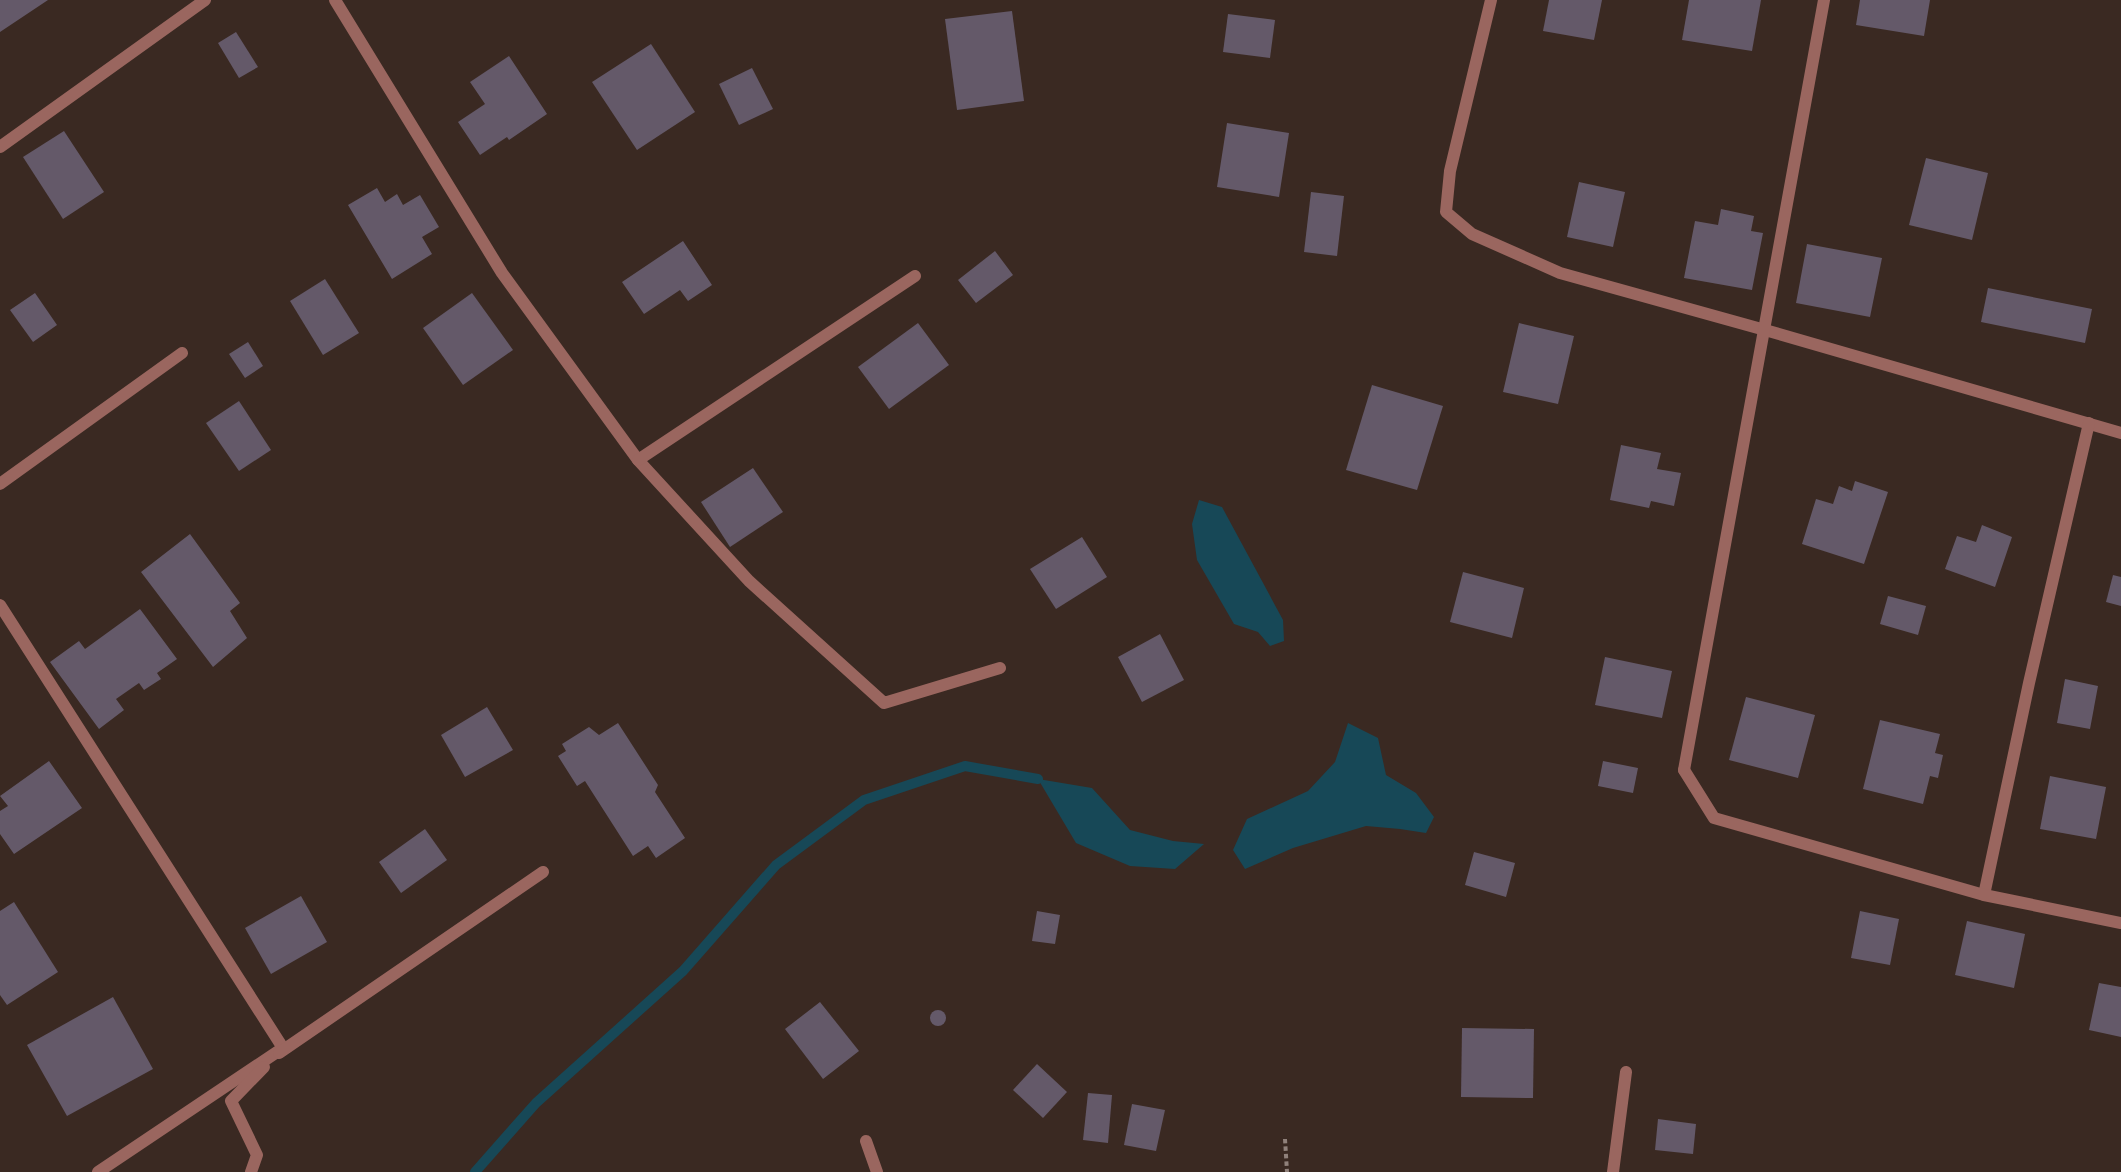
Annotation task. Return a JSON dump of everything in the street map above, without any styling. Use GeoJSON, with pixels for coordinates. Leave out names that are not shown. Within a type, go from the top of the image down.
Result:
{"type":"FeatureCollection","features":[{"type":"Feature","properties":{"kind":"street"},"geometry":{"type":"LineString","coordinates":[[0,147],[205,0]]}},
{"type":"Feature","properties":{"kind":"street"},"geometry":{"type":"LineString","coordinates":[[335,0],[502,273],[638,460],[749,581],[884,703],[1000,668]]}},
{"type":"Feature","properties":{"kind":"street"},"geometry":{"type":"LineString","coordinates":[[1491,0],[1450,171],[1446,212],[1472,234],[1560,273],[2121,433]]}},
{"type":"Feature","properties":{"kind":"street"},"geometry":{"type":"LineString","coordinates":[[1824,0],[1684,770],[1714,818],[1984,895],[2121,923]]}},
{"type":"Feature","properties":{"kind":"street"},"geometry":{"type":"LineString","coordinates":[[638,460],[915,276]]}},
{"type":"Feature","properties":{"kind":"street"},"geometry":{"type":"LineString","coordinates":[[0,484],[182,353]]}},
{"type":"Feature","properties":{"kind":"street"},"geometry":{"type":"LineString","coordinates":[[1984,895],[2029,683],[2089,423]]}},
{"type":"Feature","properties":{"kind":"street"},"geometry":{"type":"LineString","coordinates":[[0,605],[283,1048]]}},
{"type":"Feature","properties":{"kind":"street"},"geometry":{"type":"LineString","coordinates":[[98,1172],[543,872]]}},
{"type":"Feature","properties":{"kind":"street"},"geometry":{"type":"LineString","coordinates":[[251,1172],[257,1155],[231,1101],[283,1048]]}},
{"type":"Feature","properties":{"kind":"street"},"geometry":{"type":"LineString","coordinates":[[1614,1172],[1626,1072]]}},
{"type":"Feature","properties":{"kind":"street"},"geometry":{"type":"LineString","coordinates":[[866,1141],[877,1172]]}},
{"type":"Feature","properties":{"kind":"path"},"geometry":{"type":"LineString","coordinates":[[1285,1139],[1287,1172]]}},
{"type":"Feature","properties":{"kind":"water"},"geometry":{"type":"Polygon","coordinates":[[[1199,500],[1222,507],[1283,620],[1284,641],[1270,646],[1258,632],[1234,624],[1197,560],[1192,524],[1199,500]]]}},
{"type":"Feature","properties":{"kind":"water"},"geometry":{"type":"Polygon","coordinates":[[[1348,723],[1378,738],[1386,775],[1416,793],[1434,817],[1426,833],[1366,826],[1293,848],[1245,869],[1233,850],[1247,819],[1308,791],[1335,762],[1348,723]]]}},
{"type":"Feature","properties":{"kind":"water"},"geometry":{"type":"Polygon","coordinates":[[[1038,779],[1092,788],[1130,830],[1173,841],[1204,844],[1175,869],[1130,866],[1076,843],[1038,779]]]}},
{"type":"Feature","properties":{"kind":"building"},"geometry":{"type":"Polygon","coordinates":[[[0,0],[48,0],[0,32],[0,0]]]}},
{"type":"Feature","properties":{"kind":"building"},"geometry":{"type":"Polygon","coordinates":[[[1549,0],[1602,0],[1594,40],[1543,31],[1549,0]]]}},
{"type":"Feature","properties":{"kind":"building"},"geometry":{"type":"Polygon","coordinates":[[[1689,0],[1761,0],[1752,51],[1682,40],[1689,0]]]}},
{"type":"Feature","properties":{"kind":"building"},"geometry":{"type":"Polygon","coordinates":[[[1860,0],[1930,0],[1924,36],[1856,25],[1860,0]]]}},
{"type":"Feature","properties":{"kind":"building"},"geometry":{"type":"Polygon","coordinates":[[[1012,11],[1024,101],[957,110],[945,19],[1012,11]]]}},
{"type":"Feature","properties":{"kind":"building"},"geometry":{"type":"Polygon","coordinates":[[[1228,14],[1275,20],[1270,58],[1223,52],[1228,14]]]}},
{"type":"Feature","properties":{"kind":"building"},"geometry":{"type":"Polygon","coordinates":[[[236,32],[258,67],[239,78],[218,43],[236,32]]]}},
{"type":"Feature","properties":{"kind":"building"},"geometry":{"type":"Polygon","coordinates":[[[651,44],[695,112],[637,150],[592,82],[651,44]]]}},
{"type":"Feature","properties":{"kind":"building"},"geometry":{"type":"Polygon","coordinates":[[[509,56],[547,114],[509,140],[507,137],[480,155],[458,122],[485,104],[470,82],[509,56]]]}},
{"type":"Feature","properties":{"kind":"building"},"geometry":{"type":"Polygon","coordinates":[[[752,68],[773,109],[739,125],[719,84],[752,68]]]}},
{"type":"Feature","properties":{"kind":"building"},"geometry":{"type":"Polygon","coordinates":[[[1227,123],[1289,133],[1279,197],[1217,187],[1227,123]]]}},
{"type":"Feature","properties":{"kind":"building"},"geometry":{"type":"Polygon","coordinates":[[[64,131],[104,192],[63,219],[23,157],[64,131]]]}},
{"type":"Feature","properties":{"kind":"building"},"geometry":{"type":"Polygon","coordinates":[[[1926,158],[1988,173],[1972,240],[1909,225],[1926,158]]]}},
{"type":"Feature","properties":{"kind":"building"},"geometry":{"type":"Polygon","coordinates":[[[1579,182],[1625,192],[1613,247],[1567,237],[1579,182]]]}},
{"type":"Feature","properties":{"kind":"building"},"geometry":{"type":"Polygon","coordinates":[[[377,188],[385,202],[397,194],[403,205],[420,195],[439,227],[422,237],[432,254],[392,279],[348,205],[377,188]]]}},
{"type":"Feature","properties":{"kind":"building"},"geometry":{"type":"Polygon","coordinates":[[[1311,192],[1344,196],[1337,256],[1304,252],[1311,192]]]}},
{"type":"Feature","properties":{"kind":"building"},"geometry":{"type":"Polygon","coordinates":[[[1721,209],[1754,216],[1751,231],[1763,233],[1752,290],[1684,278],[1695,221],[1718,225],[1721,209]]]}},
{"type":"Feature","properties":{"kind":"building"},"geometry":{"type":"Polygon","coordinates":[[[683,241],[712,285],[688,301],[680,290],[644,314],[622,282],[683,241]]]}},
{"type":"Feature","properties":{"kind":"building"},"geometry":{"type":"Polygon","coordinates":[[[1807,244],[1882,258],[1870,317],[1796,303],[1807,244]]]}},
{"type":"Feature","properties":{"kind":"building"},"geometry":{"type":"Polygon","coordinates":[[[995,251],[1013,275],[976,303],[958,280],[995,251]]]}},
{"type":"Feature","properties":{"kind":"building"},"geometry":{"type":"Polygon","coordinates":[[[325,279],[359,333],[323,355],[290,301],[325,279]]]}},
{"type":"Feature","properties":{"kind":"building"},"geometry":{"type":"Polygon","coordinates":[[[1988,288],[2092,309],[2085,343],[1981,322],[1988,288]]]}},
{"type":"Feature","properties":{"kind":"building"},"geometry":{"type":"Polygon","coordinates":[[[35,293],[57,325],[33,342],[10,310],[35,293]]]}},
{"type":"Feature","properties":{"kind":"building"},"geometry":{"type":"Polygon","coordinates":[[[472,293],[513,350],[463,385],[423,328],[472,293]]]}},
{"type":"Feature","properties":{"kind":"building"},"geometry":{"type":"Polygon","coordinates":[[[918,323],[949,365],[889,409],[858,367],[918,323]]]}},
{"type":"Feature","properties":{"kind":"building"},"geometry":{"type":"Polygon","coordinates":[[[1519,323],[1574,336],[1558,404],[1503,392],[1519,323]]]}},
{"type":"Feature","properties":{"kind":"building"},"geometry":{"type":"Polygon","coordinates":[[[248,342],[263,366],[245,378],[229,354],[248,342]]]}},
{"type":"Feature","properties":{"kind":"building"},"geometry":{"type":"Polygon","coordinates":[[[1372,385],[1443,406],[1417,490],[1346,470],[1372,385]]]}},
{"type":"Feature","properties":{"kind":"building"},"geometry":{"type":"Polygon","coordinates":[[[239,401],[271,450],[239,471],[206,423],[239,401]]]}},
{"type":"Feature","properties":{"kind":"building"},"geometry":{"type":"Polygon","coordinates":[[[1621,445],[1661,453],[1657,469],[1681,473],[1674,506],[1651,501],[1649,508],[1610,500],[1621,445]]]}},
{"type":"Feature","properties":{"kind":"building"},"geometry":{"type":"Polygon","coordinates":[[[753,468],[783,512],[730,547],[701,502],[753,468]]]}},
{"type":"Feature","properties":{"kind":"building"},"geometry":{"type":"Polygon","coordinates":[[[1855,481],[1888,492],[1864,564],[1802,544],[1816,499],[1833,504],[1839,486],[1852,491],[1855,481]]]}},
{"type":"Feature","properties":{"kind":"building"},"geometry":{"type":"Polygon","coordinates":[[[1982,525],[2012,537],[1995,587],[1945,569],[1957,536],[1976,542],[1982,525]]]}},
{"type":"Feature","properties":{"kind":"building"},"geometry":{"type":"Polygon","coordinates":[[[190,534],[240,603],[230,611],[247,638],[213,667],[141,572],[190,534]]]}},
{"type":"Feature","properties":{"kind":"building"},"geometry":{"type":"Polygon","coordinates":[[[1082,537],[1107,577],[1056,609],[1030,569],[1082,537]]]}},
{"type":"Feature","properties":{"kind":"building"},"geometry":{"type":"Polygon","coordinates":[[[1463,572],[1524,588],[1512,638],[1450,622],[1463,572]]]}},
{"type":"Feature","properties":{"kind":"building"},"geometry":{"type":"Polygon","coordinates":[[[2113,575],[2121,577],[2121,606],[2106,602],[2113,575]]]}},
{"type":"Feature","properties":{"kind":"building"},"geometry":{"type":"Polygon","coordinates":[[[1888,596],[1926,606],[1918,635],[1880,624],[1888,596]]]}},
{"type":"Feature","properties":{"kind":"building"},"geometry":{"type":"Polygon","coordinates":[[[140,609],[177,659],[157,673],[161,679],[144,690],[139,683],[116,699],[124,710],[99,729],[50,662],[79,641],[85,649],[140,609]]]}},
{"type":"Feature","properties":{"kind":"building"},"geometry":{"type":"Polygon","coordinates":[[[1160,634],[1184,680],[1142,702],[1118,657],[1160,634]]]}},
{"type":"Feature","properties":{"kind":"building"},"geometry":{"type":"Polygon","coordinates":[[[1605,657],[1672,671],[1662,718],[1595,705],[1605,657]]]}},
{"type":"Feature","properties":{"kind":"building"},"geometry":{"type":"Polygon","coordinates":[[[2065,679],[2098,686],[2090,729],[2057,723],[2065,679]]]}},
{"type":"Feature","properties":{"kind":"building"},"geometry":{"type":"Polygon","coordinates":[[[1746,697],[1815,715],[1798,778],[1729,760],[1746,697]]]}},
{"type":"Feature","properties":{"kind":"building"},"geometry":{"type":"Polygon","coordinates":[[[487,707],[513,750],[465,777],[441,735],[487,707]]]}},
{"type":"Feature","properties":{"kind":"building"},"geometry":{"type":"Polygon","coordinates":[[[1880,720],[1940,734],[1935,753],[1943,755],[1938,778],[1930,776],[1923,804],[1863,789],[1880,720]]]}},
{"type":"Feature","properties":{"kind":"building"},"geometry":{"type":"Polygon","coordinates":[[[618,723],[658,785],[655,792],[685,838],[656,858],[648,846],[633,856],[585,781],[577,786],[558,756],[566,751],[562,744],[589,727],[599,735],[618,723]]]}},
{"type":"Feature","properties":{"kind":"building"},"geometry":{"type":"Polygon","coordinates":[[[49,761],[82,808],[14,854],[0,834],[0,811],[8,806],[0,796],[49,761]]]}},
{"type":"Feature","properties":{"kind":"building"},"geometry":{"type":"Polygon","coordinates":[[[1603,761],[1638,768],[1633,793],[1598,786],[1603,761]]]}},
{"type":"Feature","properties":{"kind":"building"},"geometry":{"type":"Polygon","coordinates":[[[2050,776],[2106,787],[2096,839],[2040,829],[2050,776]]]}},
{"type":"Feature","properties":{"kind":"building"},"geometry":{"type":"Polygon","coordinates":[[[425,829],[447,860],[401,893],[379,862],[425,829]]]}},
{"type":"Feature","properties":{"kind":"building"},"geometry":{"type":"Polygon","coordinates":[[[1474,852],[1515,863],[1506,897],[1465,885],[1474,852]]]}},
{"type":"Feature","properties":{"kind":"building"},"geometry":{"type":"Polygon","coordinates":[[[301,896],[327,942],[271,974],[245,928],[301,896]]]}},
{"type":"Feature","properties":{"kind":"building"},"geometry":{"type":"Polygon","coordinates":[[[14,902],[58,972],[7,1005],[0,995],[0,911],[14,902]]]}},
{"type":"Feature","properties":{"kind":"building"},"geometry":{"type":"Polygon","coordinates":[[[1037,911],[1060,915],[1055,944],[1032,941],[1037,911]]]}},
{"type":"Feature","properties":{"kind":"building"},"geometry":{"type":"Polygon","coordinates":[[[1860,911],[1899,919],[1890,965],[1851,958],[1860,911]]]}},
{"type":"Feature","properties":{"kind":"building"},"geometry":{"type":"Polygon","coordinates":[[[1967,921],[2025,934],[2014,988],[1955,975],[1967,921]]]}},
{"type":"Feature","properties":{"kind":"building"},"geometry":{"type":"Polygon","coordinates":[[[2099,983],[2121,987],[2121,1037],[2089,1030],[2099,983]]]}},
{"type":"Feature","properties":{"kind":"building"},"geometry":{"type":"Polygon","coordinates":[[[113,997],[153,1069],[67,1116],[27,1045],[113,997]]]}},
{"type":"Feature","properties":{"kind":"building"},"geometry":{"type":"Polygon","coordinates":[[[820,1002],[859,1051],[823,1079],[785,1029],[820,1002]]]}},
{"type":"Feature","properties":{"kind":"building"},"geometry":{"type":"Polygon","coordinates":[[[938,1010],[944,1012],[946,1018],[944,1024],[938,1026],[932,1024],[930,1018],[932,1012],[938,1010]]]}},
{"type":"Feature","properties":{"kind":"building"},"geometry":{"type":"Polygon","coordinates":[[[1462,1028],[1534,1029],[1533,1098],[1461,1097],[1462,1028]]]}},
{"type":"Feature","properties":{"kind":"building"},"geometry":{"type":"Polygon","coordinates":[[[1037,1064],[1067,1092],[1043,1118],[1013,1090],[1037,1064]]]}},
{"type":"Feature","properties":{"kind":"building"},"geometry":{"type":"Polygon","coordinates":[[[1088,1093],[1112,1095],[1108,1143],[1083,1140],[1088,1093]]]}},
{"type":"Feature","properties":{"kind":"building"},"geometry":{"type":"Polygon","coordinates":[[[1132,1104],[1165,1110],[1156,1151],[1124,1145],[1132,1104]]]}},
{"type":"Feature","properties":{"kind":"building"},"geometry":{"type":"Polygon","coordinates":[[[1658,1119],[1696,1124],[1693,1154],[1655,1150],[1658,1119]]]}},
{"type":"Feature","properties":{"kind":"waterway"},"geometry":{"type":"LineString","coordinates":[[475,1172],[536,1103],[683,971],[776,865],[864,800],[965,766],[1038,779]]}}]}
